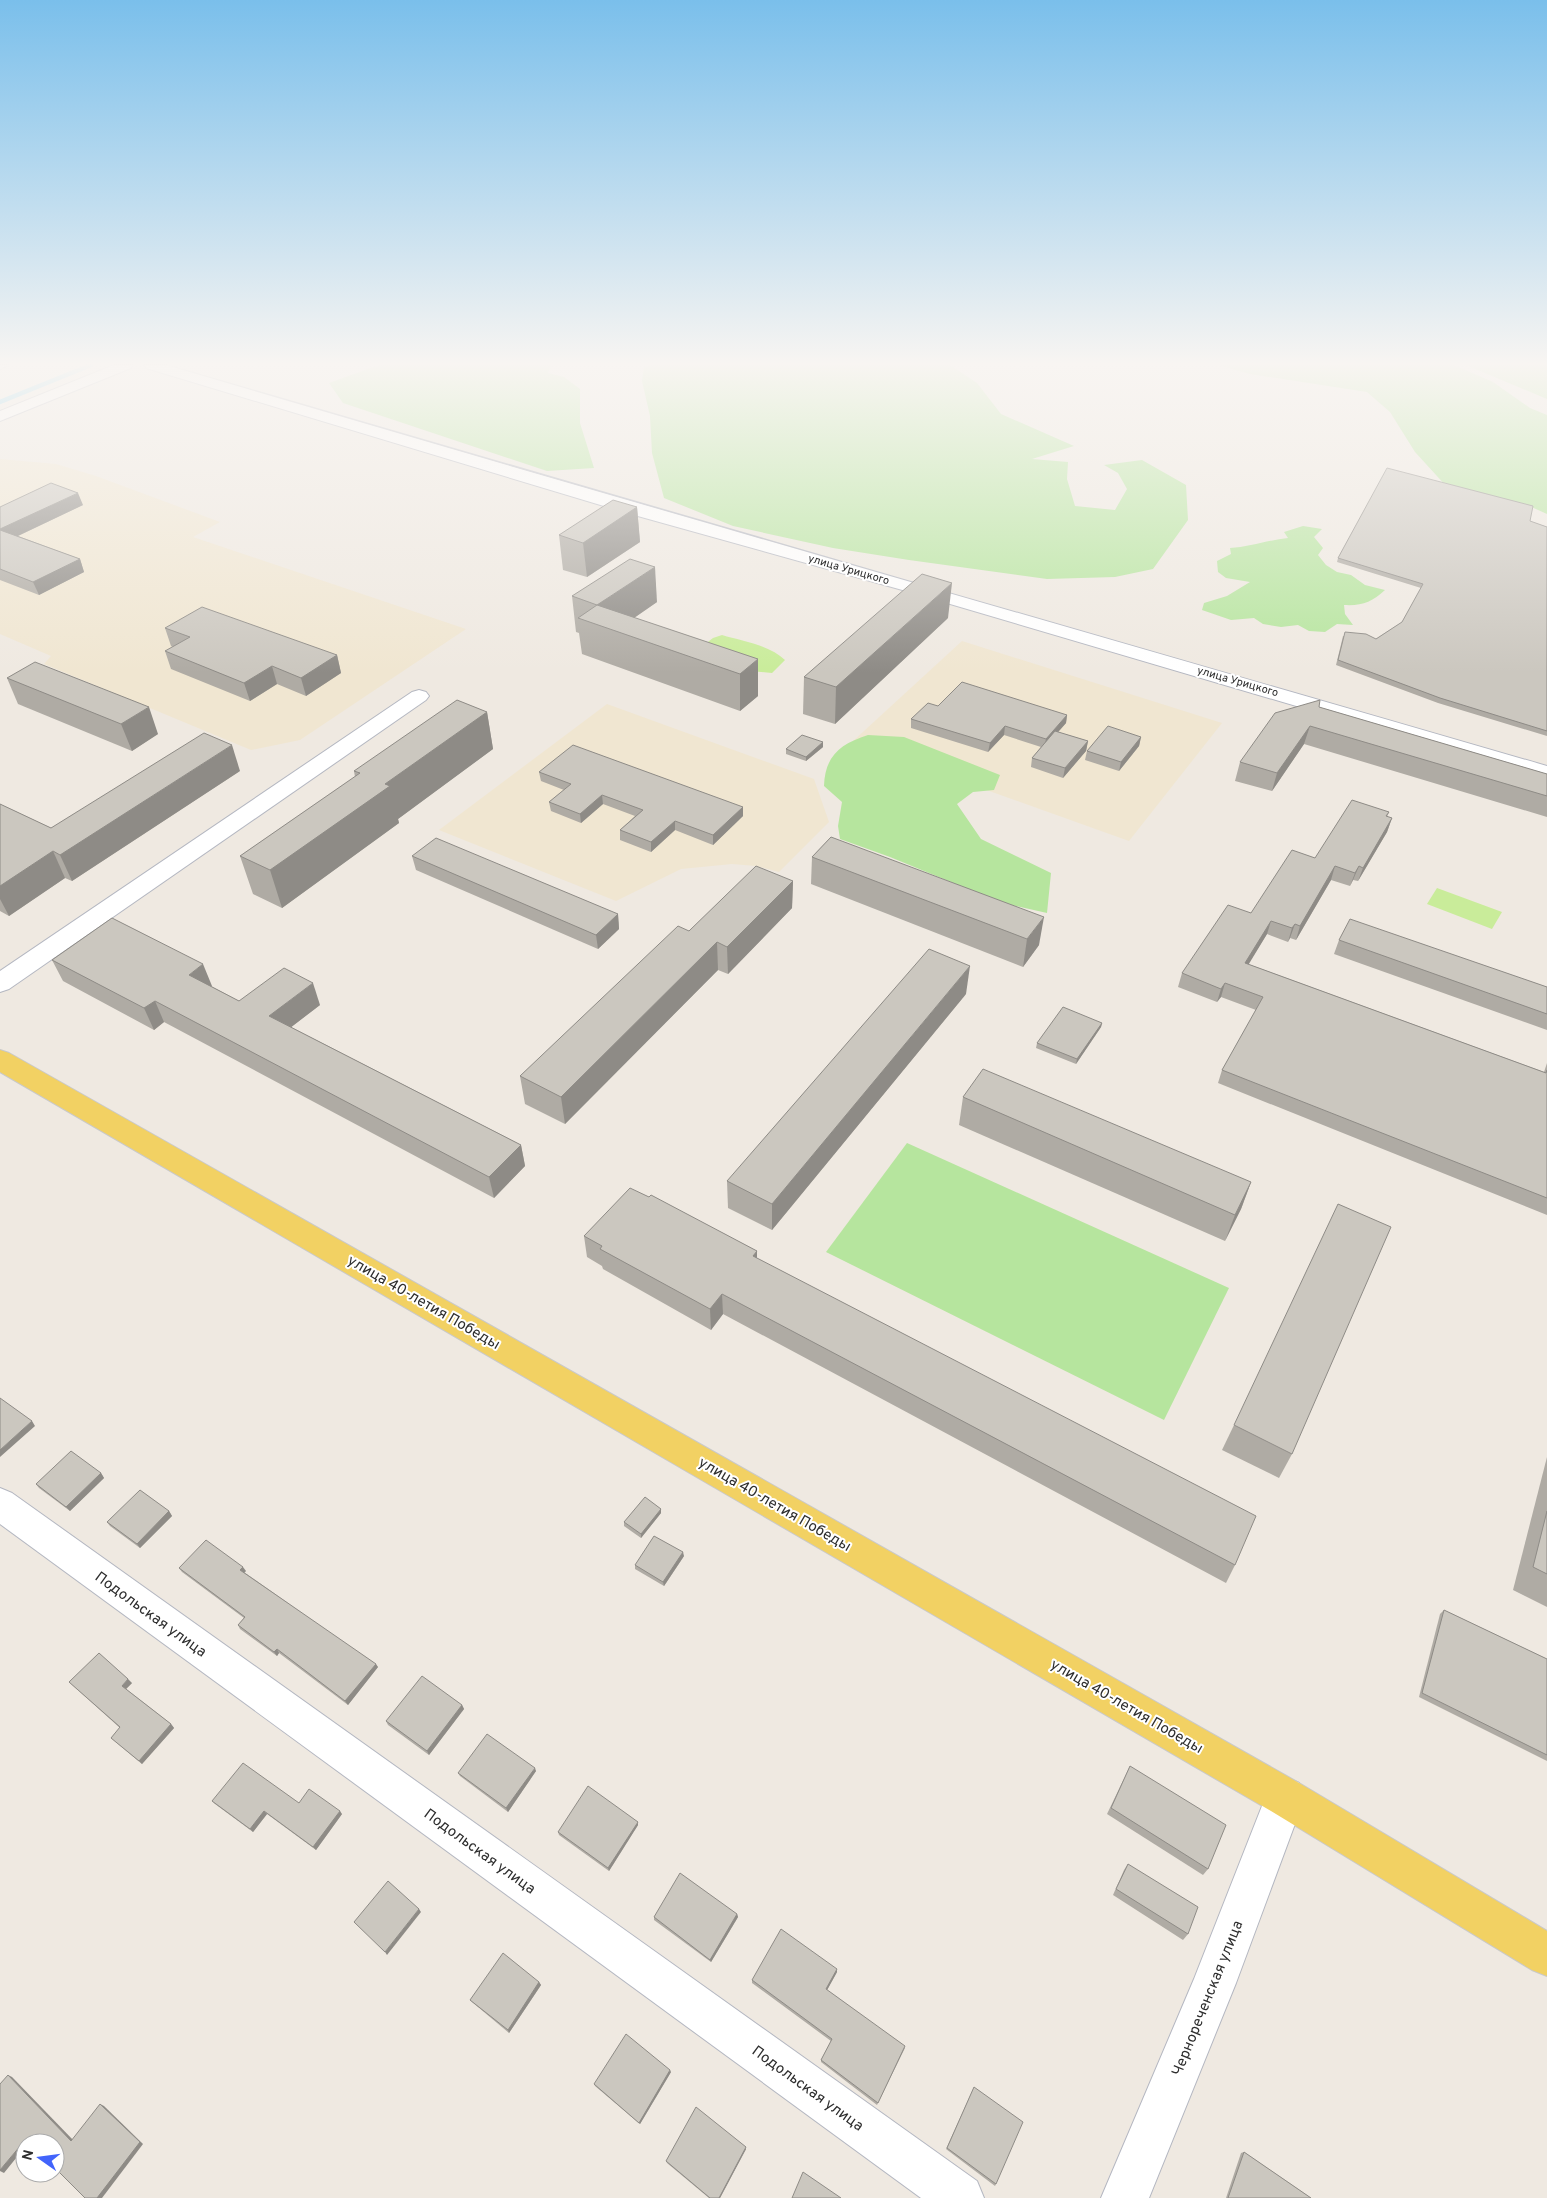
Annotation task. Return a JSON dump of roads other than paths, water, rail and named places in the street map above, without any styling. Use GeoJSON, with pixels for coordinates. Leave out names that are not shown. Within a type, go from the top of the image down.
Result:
{"type":"FeatureCollection","features":[{"type":"Feature","properties":{"kind":"main road","name":"улица 40-летия Победы"},"geometry":{"type":"LineString","coordinates":[[0,1060],[1285,1797],[1547,1955]]}},
{"type":"Feature","properties":{"kind":"street","name":"улица Урицкого"},"geometry":{"type":"LineString","coordinates":[[495,468],[634,509],[912,586],[1547,773]]}},
{"type":"Feature","properties":{"kind":"street"},"geometry":{"type":"LineString","coordinates":[[0,983],[419,696]]}},
{"type":"Feature","properties":{"kind":"street","name":"Подольская улица"},"geometry":{"type":"LineString","coordinates":[[0,1504],[960,2198]]}},
{"type":"Feature","properties":{"kind":"street","name":"Чернореченская улица"},"geometry":{"type":"LineString","coordinates":[[1125,2198],[1214,1983],[1285,1797]]}}]}
